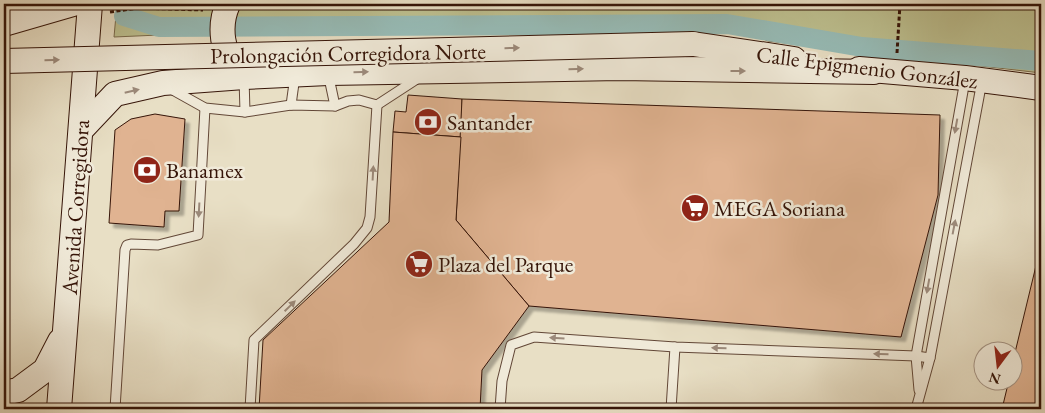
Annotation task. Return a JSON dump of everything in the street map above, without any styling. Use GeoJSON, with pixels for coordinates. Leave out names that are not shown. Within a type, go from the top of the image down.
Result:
{"type":"FeatureCollection","features":[{"type":"Feature","properties":{"kind":"main road"},"geometry":{"type":"LineString","coordinates":[[4,24],[84,8]]}},
{"type":"Feature","properties":{"kind":"main road","name":"Avenida Corregidora"},"geometry":{"type":"LineString","coordinates":[[60,401],[81,130],[84,8]]}},
{"type":"Feature","properties":{"kind":"main road"},"geometry":{"type":"LineString","coordinates":[[226,8],[223,36],[231,64],[244,77]]}},
{"type":"Feature","properties":{"kind":"main road","name":"Prolongación Corregidora Norte"},"geometry":{"type":"LineString","coordinates":[[4,61],[693,44]]}},
{"type":"Feature","properties":{"kind":"main road","name":"Calle Epigmenio González"},"geometry":{"type":"LineString","coordinates":[[693,44],[874,72],[1041,88]]}},
{"type":"Feature","properties":{"kind":"main road"},"geometry":{"type":"LineString","coordinates":[[81,130],[115,94],[162,83],[244,77],[328,73],[620,68],[874,72]]}},
{"type":"Feature","properties":{"kind":"main road"},"geometry":{"type":"LineString","coordinates":[[4,393],[18,390],[46,370],[65,331]]}},
{"type":"Feature","properties":{"kind":"main road"},"geometry":{"type":"LineString","coordinates":[[44,409],[60,401]]}},
{"type":"Feature","properties":{"kind":"lane"},"geometry":{"type":"LineString","coordinates":[[162,83],[205,108],[245,112],[291,105],[335,106],[348,101],[359,100],[377,105],[430,71]]}},
{"type":"Feature","properties":{"kind":"lane"},"geometry":{"type":"LineString","coordinates":[[328,73],[335,106]]}},
{"type":"Feature","properties":{"kind":"lane"},"geometry":{"type":"LineString","coordinates":[[291,105],[295,75]]}},
{"type":"Feature","properties":{"kind":"lane"},"geometry":{"type":"LineString","coordinates":[[244,77],[245,112]]}},
{"type":"Feature","properties":{"kind":"lane"},"geometry":{"type":"LineString","coordinates":[[919,395],[916,356],[973,80]]}},
{"type":"Feature","properties":{"kind":"lane"},"geometry":{"type":"LineString","coordinates":[[916,409],[930,358],[973,80]]}},
{"type":"Feature","properties":{"kind":"lane"},"geometry":{"type":"LineString","coordinates":[[250,409],[254,340],[354,244],[367,228],[370,217],[377,105]]}},
{"type":"Feature","properties":{"kind":"lane"},"geometry":{"type":"LineString","coordinates":[[116,409],[125,250],[127,246],[158,245],[198,235],[205,108]]}},
{"type":"Feature","properties":{"kind":"lane"},"geometry":{"type":"LineString","coordinates":[[500,409],[502,381],[511,345],[534,337],[675,347],[930,358]]}},
{"type":"Feature","properties":{"kind":"lane"},"geometry":{"type":"LineString","coordinates":[[671,409],[675,347]]}},
{"type":"Feature","properties":{"kind":"path"},"geometry":{"type":"LineString","coordinates":[[897,60],[901,4],[944,4]]}},
{"type":"Feature","properties":{"kind":"path"},"geometry":{"type":"LineString","coordinates":[[84,8],[226,8]]}},
{"type":"Feature","properties":{"kind":"green space"},"geometry":{"type":"Polygon","coordinates":[[[117,4],[1041,4],[1041,73],[768,41],[730,24],[430,23],[114,37],[117,4]]]}},
{"type":"Feature","properties":{"kind":"building","name":"Santander"},"geometry":{"type":"Polygon","coordinates":[[[408,95],[462,99],[461,137],[393,132],[395,111],[406,112],[408,95]]]}},
{"type":"Feature","properties":{"kind":"building","name":"MEGA Soriana"},"geometry":{"type":"Polygon","coordinates":[[[462,99],[940,115],[938,195],[901,337],[529,306],[456,220],[462,99]]]}},
{"type":"Feature","properties":{"kind":"building","name":"Banamex"},"geometry":{"type":"Polygon","coordinates":[[[155,114],[185,119],[179,211],[165,211],[164,227],[109,223],[115,130],[131,119],[155,114]]]}},
{"type":"Feature","properties":{"kind":"building","name":"Plaza del Parque"},"geometry":{"type":"Polygon","coordinates":[[[393,132],[461,137],[456,220],[529,306],[482,370],[480,409],[259,409],[263,340],[389,222],[393,132]]]}},
{"type":"Feature","properties":{"kind":"building"},"geometry":{"type":"Polygon","coordinates":[[[1041,245],[1041,409],[1002,409],[1007,390],[1022,390],[1022,340],[1018,340],[1041,245]]]}},
{"type":"Feature","properties":{"kind":"waterway"},"geometry":{"type":"LineString","coordinates":[[124,16],[159,27],[727,24],[862,47],[1041,61]]}},
{"type":"Feature","properties":{"kind":"place","name":"Santander"},"geometry":{"type":"Point","coordinates":[428,122]}},
{"type":"Feature","properties":{"kind":"place","name":"Banamex"},"geometry":{"type":"Point","coordinates":[147,170]}},
{"type":"Feature","properties":{"kind":"place","name":"MEGA Soriana"},"geometry":{"type":"Point","coordinates":[695,208]}},
{"type":"Feature","properties":{"kind":"place","name":"Plaza del Parque"},"geometry":{"type":"Point","coordinates":[419,264]}}]}
